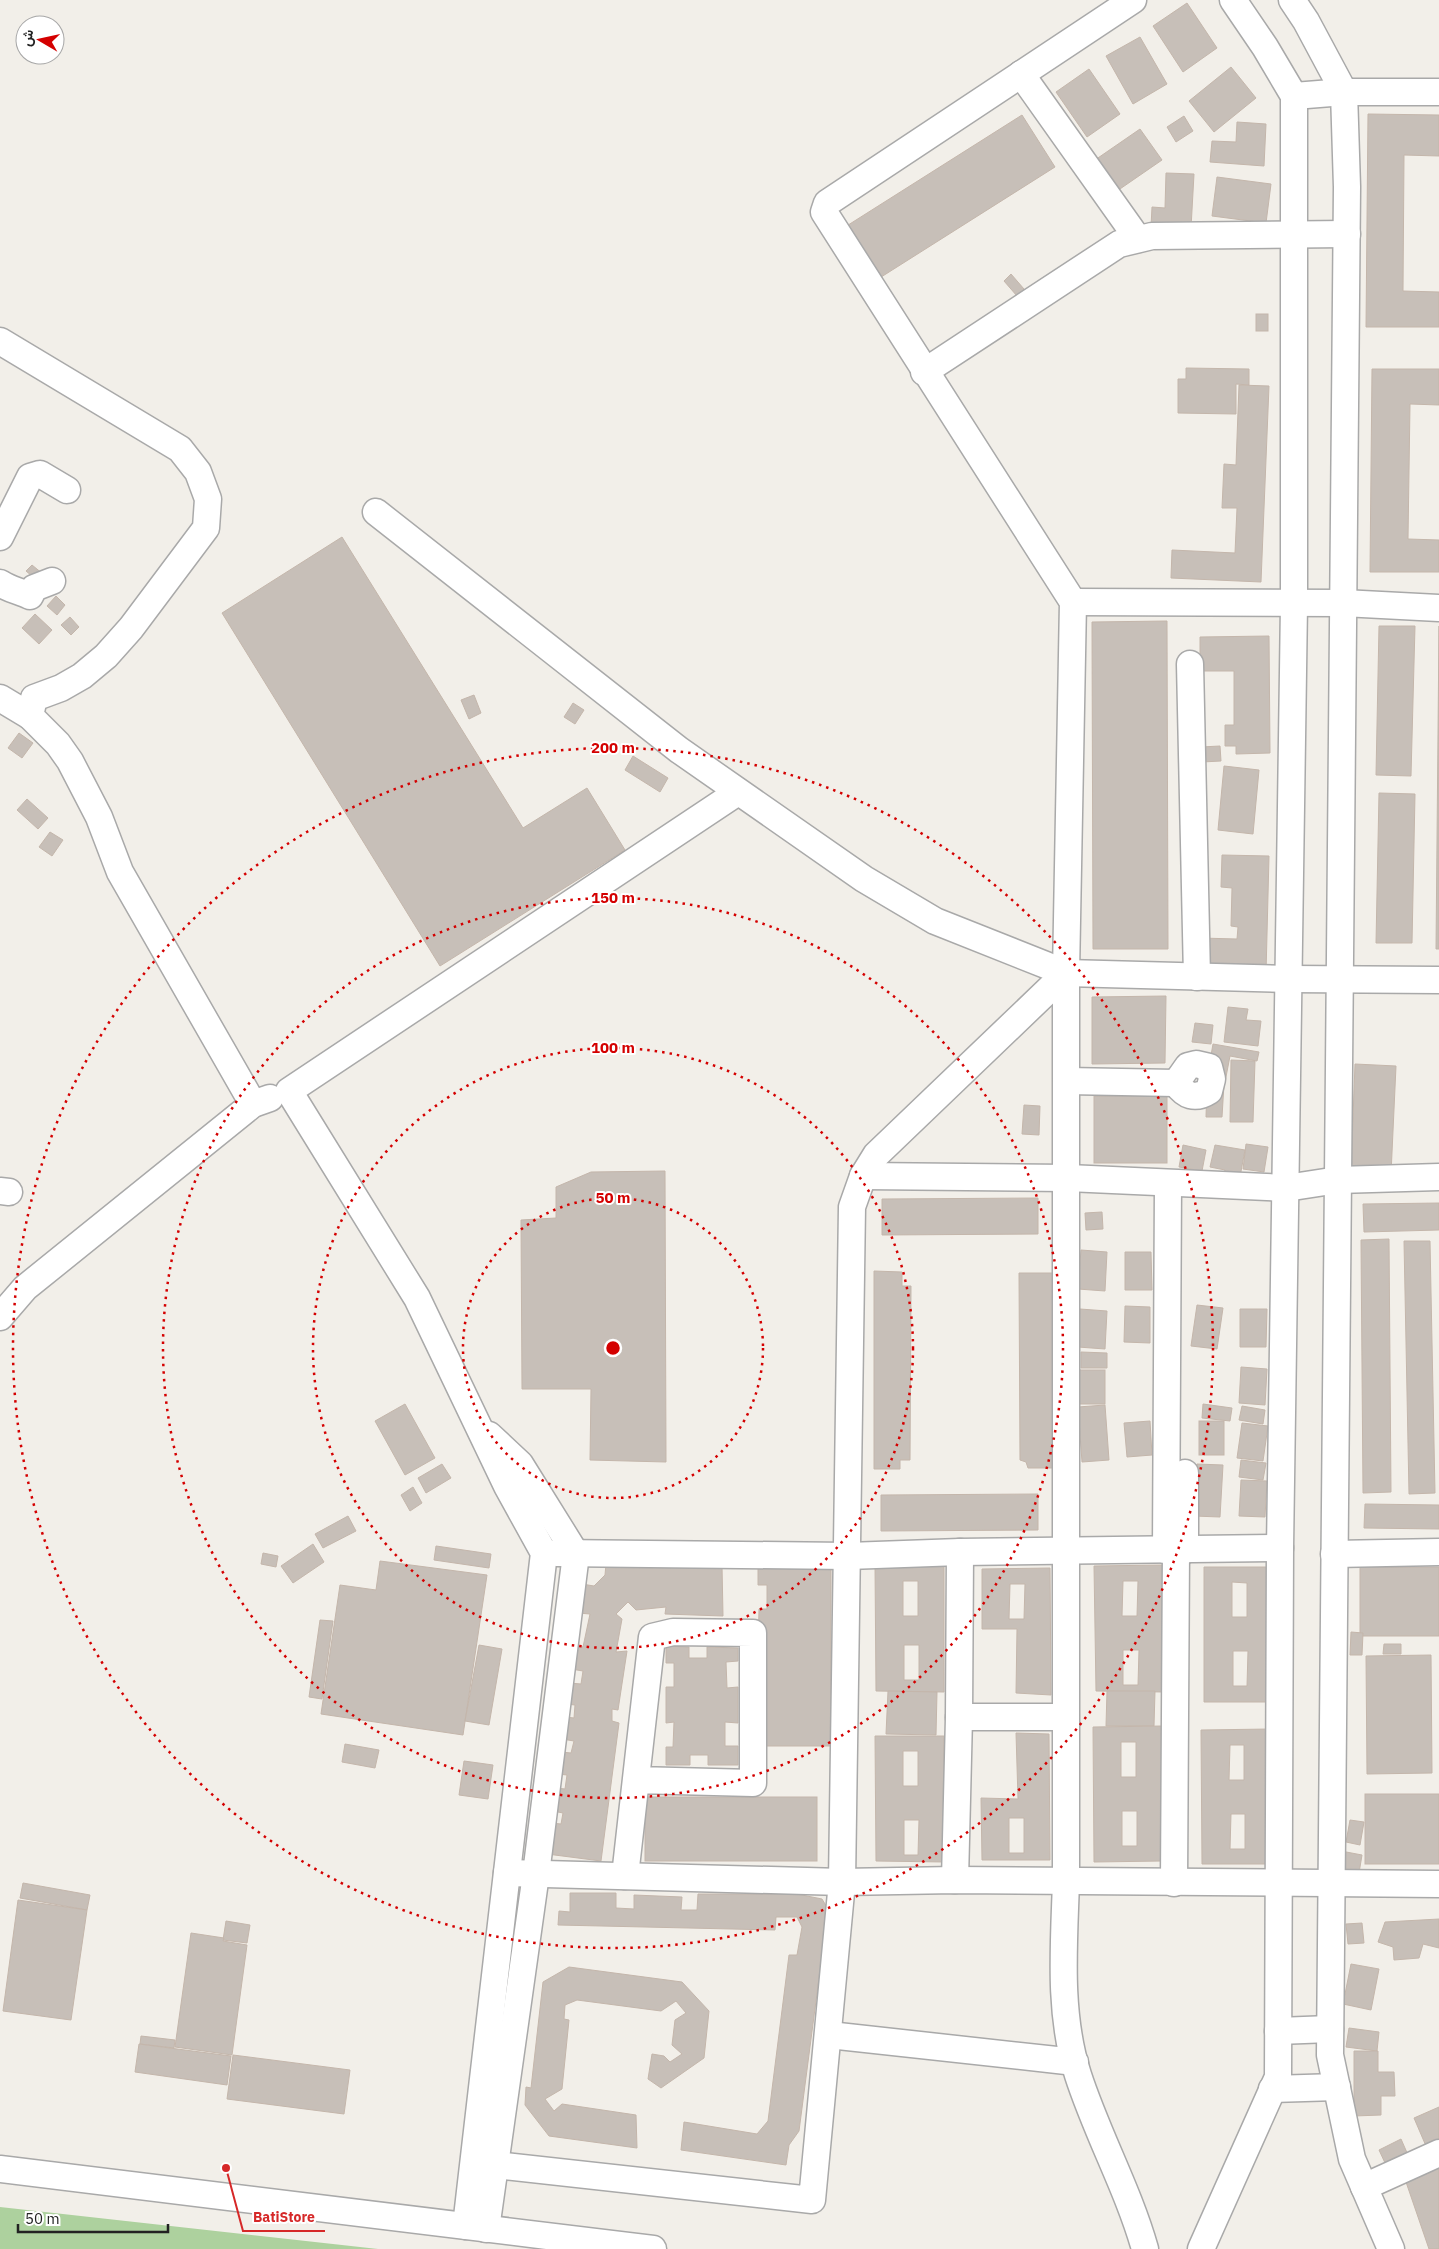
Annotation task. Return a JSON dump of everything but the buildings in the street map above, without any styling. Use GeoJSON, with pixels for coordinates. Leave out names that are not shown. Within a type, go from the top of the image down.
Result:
{"type":"FeatureCollection","features":[{"type":"Feature","properties":{"kind":"street"},"geometry":{"type":"LineString","coordinates":[[1133,0],[827,203],[824,208],[825,217],[1073,602],[1066,974],[1068,1178],[1066,1881],[1064,1981],[1067,2031],[1078,2074],[1136,2217],[1146,2249]]}},
{"type":"Feature","properties":{"kind":"street"},"geometry":{"type":"LineString","coordinates":[[1201,2249],[1278,2077],[1280,1548],[1290,979],[1294,604],[1294,96],[1265,47],[1233,0]]}},
{"type":"Feature","properties":{"kind":"street"},"geometry":{"type":"LineString","coordinates":[[1292,0],[1306,21],[1344,92],[1347,234],[1330,2055],[1352,2159],[1391,2249]]}},
{"type":"Feature","properties":{"kind":"street"},"geometry":{"type":"LineString","coordinates":[[1021,74],[1138,239]]}},
{"type":"Feature","properties":{"kind":"street"},"geometry":{"type":"LineString","coordinates":[[1294,96],[1344,92],[1439,92]]}},
{"type":"Feature","properties":{"kind":"street"},"geometry":{"type":"LineString","coordinates":[[924,372],[1119,244],[1152,236],[1347,234]]}},
{"type":"Feature","properties":{"kind":"street"},"geometry":{"type":"LineString","coordinates":[[0,341],[180,450],[198,472],[208,499],[206,528],[131,628],[106,656],[82,676],[61,688],[34,698],[30,716]]}},
{"type":"Feature","properties":{"kind":"street"},"geometry":{"type":"LineString","coordinates":[[0,537],[30,477],[40,474],[67,490]]}},
{"type":"Feature","properties":{"kind":"street"},"geometry":{"type":"LineString","coordinates":[[376,512],[679,750],[864,879],[935,921],[1066,974],[1339,980],[1439,980]]}},
{"type":"Feature","properties":{"kind":"street"},"geometry":{"type":"LineString","coordinates":[[0,583],[9,589],[30,596],[34,588],[52,581]]}},
{"type":"Feature","properties":{"kind":"street"},"geometry":{"type":"LineString","coordinates":[[1073,602],[1343,603],[1439,608]]}},
{"type":"Feature","properties":{"kind":"street"},"geometry":{"type":"LineString","coordinates":[[1190,664],[1197,977]]}},
{"type":"Feature","properties":{"kind":"street"},"geometry":{"type":"LineString","coordinates":[[0,698],[30,716],[58,744],[70,761],[99,817],[120,872],[254,1104]]}},
{"type":"Feature","properties":{"kind":"street"},"geometry":{"type":"LineString","coordinates":[[0,1317],[25,1288],[254,1104],[289,1091],[738,792]]}},
{"type":"Feature","properties":{"kind":"street"},"geometry":{"type":"LineString","coordinates":[[495,2165],[812,2200],[842,1882],[852,1207],[863,1176],[876,1155],[1066,974]]}},
{"type":"Feature","properties":{"kind":"street"},"geometry":{"type":"LineString","coordinates":[[1067,1081],[1176,1083]]}},
{"type":"Feature","properties":{"kind":"street"},"geometry":{"type":"LineString","coordinates":[[289,1091],[416,1298],[507,1486],[544,1553],[507,1873],[476,2227]]}},
{"type":"Feature","properties":{"kind":"street"},"geometry":{"type":"LineString","coordinates":[[863,1176],[1068,1178],[1286,1188],[1338,1180],[1439,1178]]}},
{"type":"Feature","properties":{"kind":"street"},"geometry":{"type":"LineString","coordinates":[[1174,1883],[1177,1184]]}},
{"type":"Feature","properties":{"kind":"street"},"geometry":{"type":"LineString","coordinates":[[476,2227],[495,2165],[536,1874],[576,1554],[520,1464],[478,1424]]}},
{"type":"Feature","properties":{"kind":"street"},"geometry":{"type":"LineString","coordinates":[[544,1553],[848,1556],[1066,1550],[1280,1548]]}},
{"type":"Feature","properties":{"kind":"street"},"geometry":{"type":"LineString","coordinates":[[955,1880],[960,1717],[960,1552]]}},
{"type":"Feature","properties":{"kind":"street"},"geometry":{"type":"LineString","coordinates":[[1334,1554],[1439,1552]]}},
{"type":"Feature","properties":{"kind":"street"},"geometry":{"type":"LineString","coordinates":[[625,1876],[652,1637],[673,1632],[752,1633],[753,1783],[636,1780]]}},
{"type":"Feature","properties":{"kind":"street"},"geometry":{"type":"LineString","coordinates":[[960,1717],[1065,1717]]}},
{"type":"Feature","properties":{"kind":"street"},"geometry":{"type":"LineString","coordinates":[[507,1873],[842,1882],[955,1880],[1439,1884]]}},
{"type":"Feature","properties":{"kind":"street"},"geometry":{"type":"LineString","coordinates":[[1278,2031],[1330,2029]]}},
{"type":"Feature","properties":{"kind":"street"},"geometry":{"type":"LineString","coordinates":[[829,2035],[1075,2062]]}},
{"type":"Feature","properties":{"kind":"street"},"geometry":{"type":"LineString","coordinates":[[1272,2089],[1337,2087]]}},
{"type":"Feature","properties":{"kind":"street"},"geometry":{"type":"LineString","coordinates":[[1364,2187],[1439,2153]]}},
{"type":"Feature","properties":{"kind":"street"},"geometry":{"type":"LineString","coordinates":[[0,2169],[653,2249]]}},
{"type":"Feature","properties":{"kind":"green space"},"geometry":{"type":"Polygon","coordinates":[[[0,2207],[378,2249],[0,2249],[0,2207]]]}},
{"type":"Feature","properties":{"kind":"place","name":"BatiStore"},"geometry":{"type":"Point","coordinates":[226,2168]}}]}
